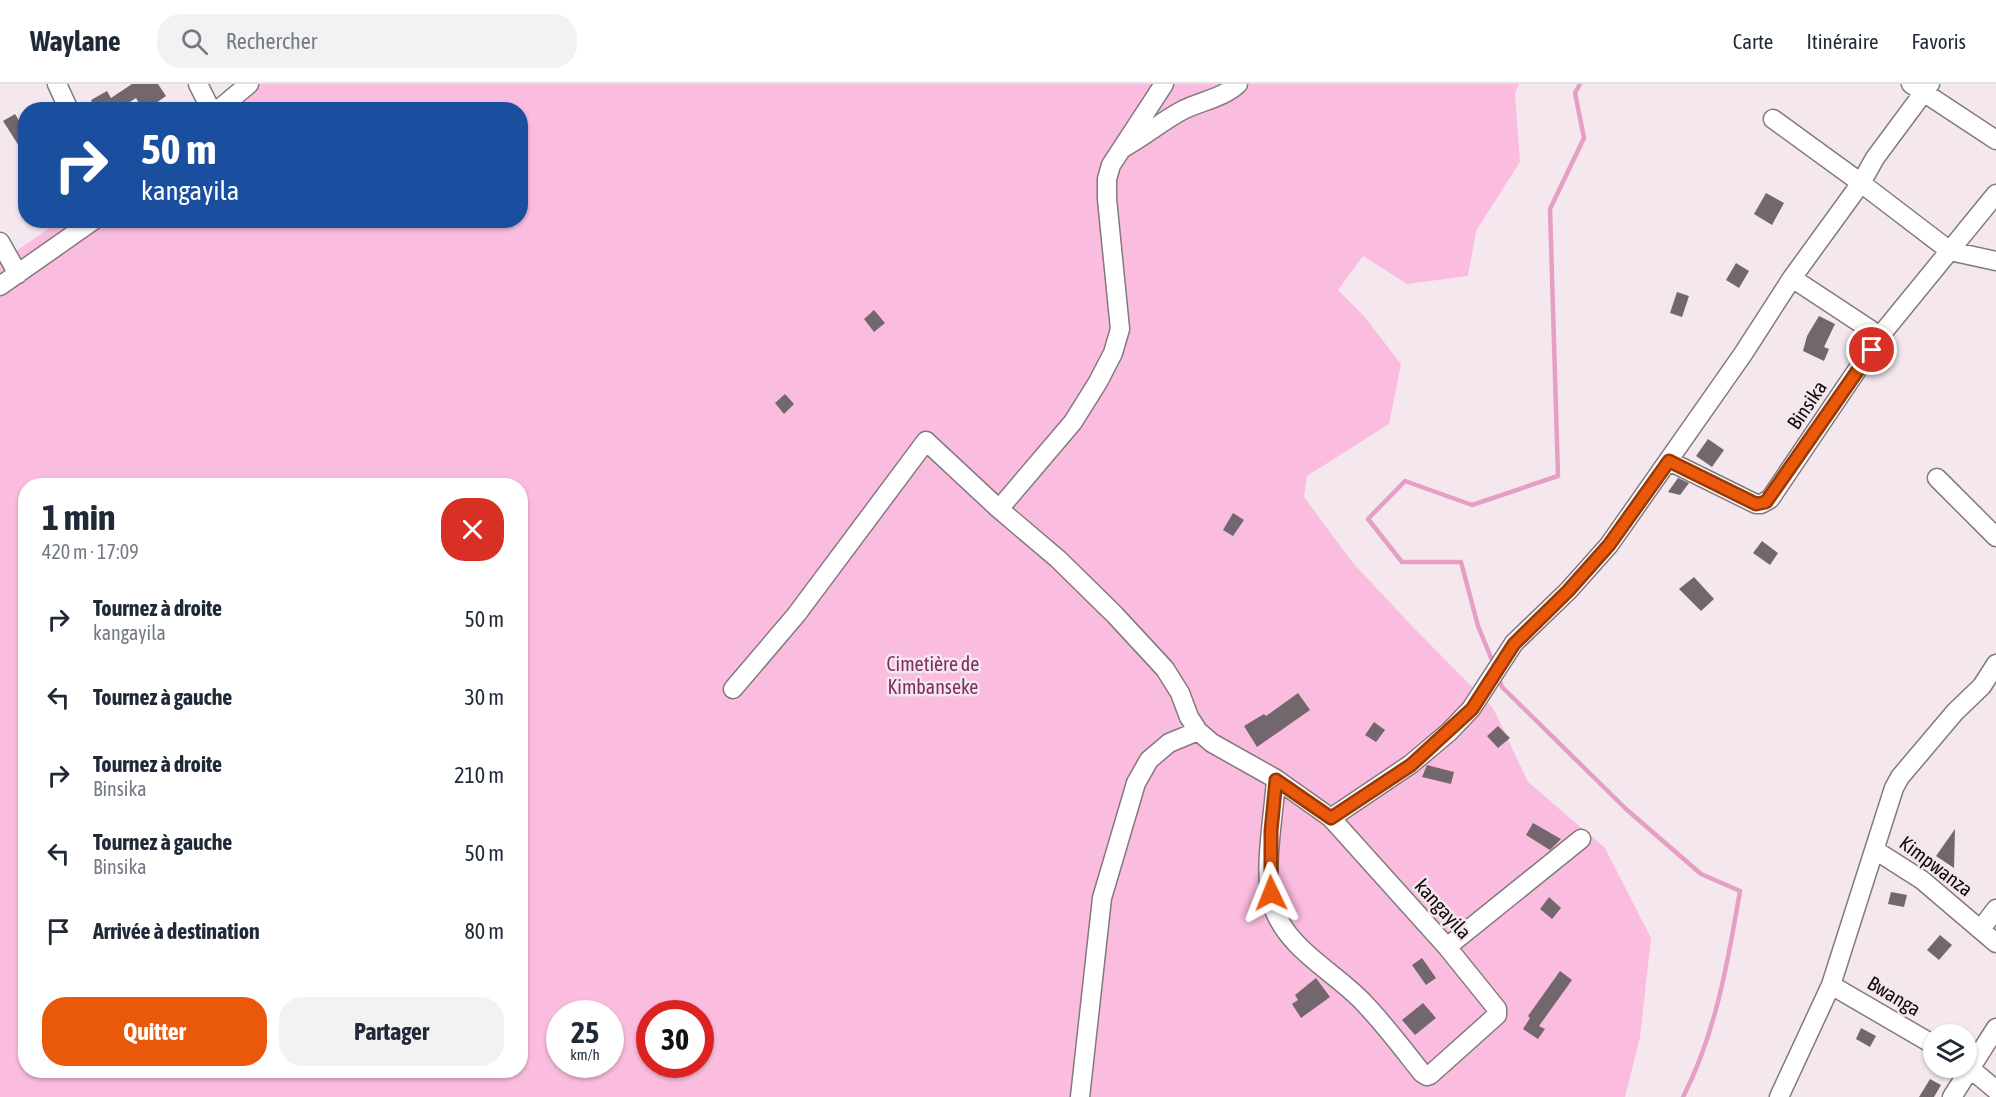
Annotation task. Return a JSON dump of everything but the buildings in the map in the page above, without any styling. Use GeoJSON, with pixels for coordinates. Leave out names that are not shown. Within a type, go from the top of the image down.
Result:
{"type":"FeatureCollection","features":[{"type":"Feature","properties":{"kind":"street"},"geometry":{"type":"LineString","coordinates":[[57,84],[65,102]]}},
{"type":"Feature","properties":{"kind":"street"},"geometry":{"type":"LineString","coordinates":[[198,84],[207,102]]}},
{"type":"Feature","properties":{"kind":"street"},"geometry":{"type":"LineString","coordinates":[[228,102],[249,84]]}},
{"type":"Feature","properties":{"kind":"street"},"geometry":{"type":"LineString","coordinates":[[999,509],[1073,422],[1113,353],[1120,329],[1107,179],[1111,165],[1164,84]]}},
{"type":"Feature","properties":{"kind":"street"},"geometry":{"type":"LineString","coordinates":[[1122,149],[1151,133],[1174,115],[1230,91],[1238,84]]}},
{"type":"Feature","properties":{"kind":"street"},"geometry":{"type":"LineString","coordinates":[[1331,818],[1411,765],[1472,709],[1514,644],[1568,591],[1609,545],[1669,461],[1792,278],[1861,183],[1921,87],[1996,140]]}},
{"type":"Feature","properties":{"kind":"street"},"geometry":{"type":"LineString","coordinates":[[1773,119],[1950,251],[1996,261]]}},
{"type":"Feature","properties":{"kind":"street","name":"Binsika"},"geometry":{"type":"LineString","coordinates":[[1669,461],[1756,504],[1766,502],[1880,336],[1996,194]]}},
{"type":"Feature","properties":{"kind":"street"},"geometry":{"type":"LineString","coordinates":[[0,286],[83,228]]}},
{"type":"Feature","properties":{"kind":"street"},"geometry":{"type":"LineString","coordinates":[[0,242],[18,274]]}},
{"type":"Feature","properties":{"kind":"street"},"geometry":{"type":"LineString","coordinates":[[1792,278],[1880,336]]}},
{"type":"Feature","properties":{"kind":"street"},"geometry":{"type":"LineString","coordinates":[[733,689],[796,615],[926,441],[999,509],[1058,559],[1115,615],[1165,669],[1180,693],[1189,717],[1198,731],[1169,743],[1149,760],[1136,783],[1101,898],[1080,1097]]}},
{"type":"Feature","properties":{"kind":"street"},"geometry":{"type":"LineString","coordinates":[[1937,478],[1996,537]]}},
{"type":"Feature","properties":{"kind":"street"},"geometry":{"type":"LineString","coordinates":[[1779,1097],[1831,985],[1894,788],[1900,777],[1955,712],[1989,691],[1996,664]]}},
{"type":"Feature","properties":{"kind":"street","name":"kangayila"},"geometry":{"type":"LineString","coordinates":[[1198,731],[1212,743],[1276,780],[1331,818],[1447,947],[1498,1012],[1461,1049],[1427,1076],[1422,1073],[1362,1000],[1306,952],[1273,907],[1270,880],[1276,780]]}},
{"type":"Feature","properties":{"kind":"street"},"geometry":{"type":"LineString","coordinates":[[1447,947],[1581,839]]}},
{"type":"Feature","properties":{"kind":"street","name":"Kimpwanza"},"geometry":{"type":"LineString","coordinates":[[1875,850],[1922,880],[1996,943]]}},
{"type":"Feature","properties":{"kind":"street"},"geometry":{"type":"LineString","coordinates":[[1981,929],[1996,909]]}},
{"type":"Feature","properties":{"kind":"street","name":"Bwanga"},"geometry":{"type":"LineString","coordinates":[[1831,985],[1923,1039]]}},
{"type":"Feature","properties":{"kind":"street"},"geometry":{"type":"LineString","coordinates":[[1977,1055],[1996,1028]]}},
{"type":"Feature","properties":{"kind":"street"},"geometry":{"type":"LineString","coordinates":[[1977,1073],[1996,1090]]}},
{"type":"Feature","properties":{"kind":"street"},"geometry":{"type":"LineString","coordinates":[[1952,1097],[1962,1078]]}},
{"type":"Feature","properties":{"kind":"green space","name":"Cimetière de Kimbanseke"},"geometry":{"type":"Polygon","coordinates":[[[256,84],[1519,84],[1515,93],[1520,162],[1476,231],[1468,276],[1407,284],[1363,256],[1338,290],[1364,316],[1401,364],[1389,424],[1307,476],[1304,497],[1353,563],[1493,708],[1528,782],[1605,848],[1651,938],[1640,1037],[1625,1097],[0,1097],[0,262],[50,228],[528,228],[528,102],[230,102],[256,84]]]}},
{"type":"Feature","properties":{"kind":"waterway"},"geometry":{"type":"LineString","coordinates":[[1494,665],[1478,626],[1461,562],[1402,562],[1368,519],[1405,481],[1472,505],[1558,476],[1550,209],[1584,138],[1575,93],[1580,84]]}},
{"type":"Feature","properties":{"kind":"waterway"},"geometry":{"type":"LineString","coordinates":[[1498,676],[1502,687],[1626,809],[1701,874],[1740,891],[1725,970],[1712,1022],[1704,1048],[1683,1097]]}},
{"type":"Feature","properties":{"kind":"route"},"geometry":{"type":"LineString","coordinates":[[1271,893],[1271,831],[1276,780],[1331,818],[1411,765],[1472,709],[1495,670],[1514,644],[1568,591],[1609,545],[1669,461],[1756,504],[1766,502],[1872,350]]}}]}
